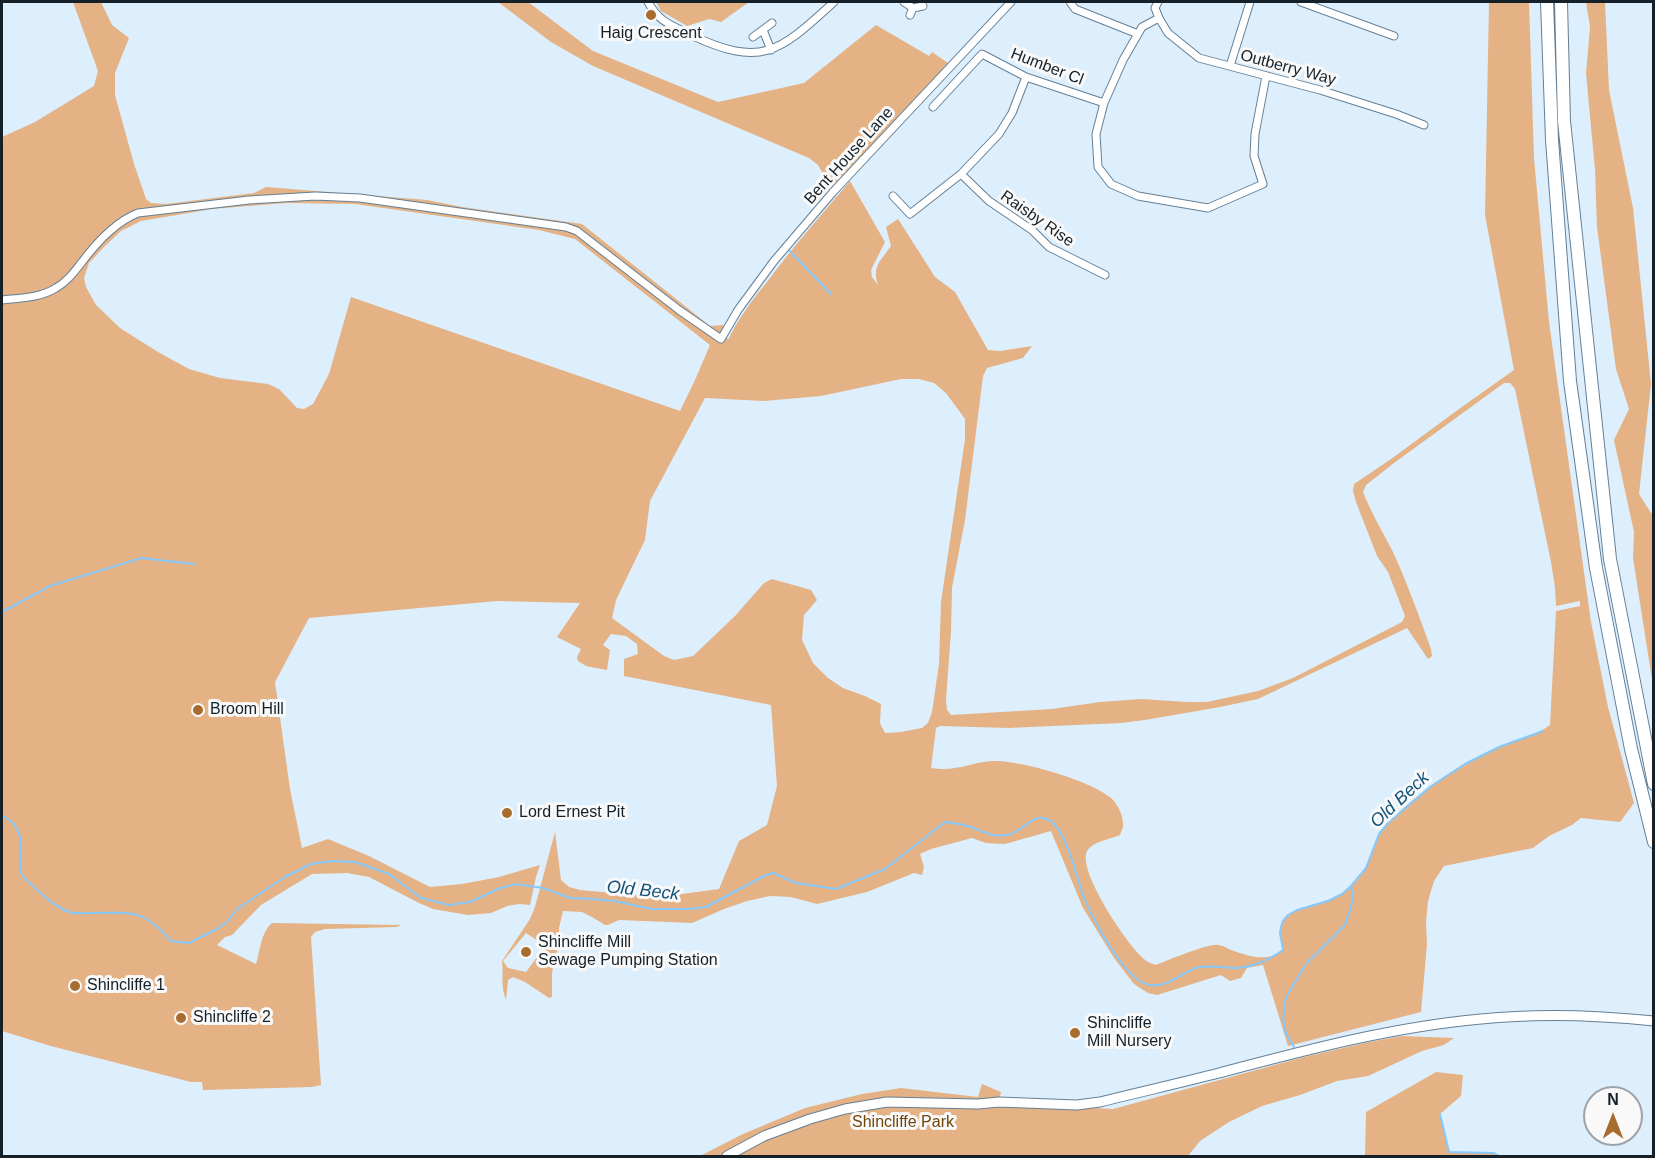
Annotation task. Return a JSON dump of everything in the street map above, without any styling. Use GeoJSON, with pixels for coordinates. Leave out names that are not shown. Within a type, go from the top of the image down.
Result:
{"type":"FeatureCollection","features":[{"type":"Feature","properties":{"kind":"highway"},"geometry":{"type":"LineString","coordinates":[[1547,2],[1552,140],[1570,381],[1596,568],[1628,737],[1653,842]]}},
{"type":"Feature","properties":{"kind":"highway"},"geometry":{"type":"LineString","coordinates":[[1561,2],[1564,121],[1609,548],[1653,784]]}},
{"type":"Feature","properties":{"kind":"main road"},"geometry":{"type":"LineString","coordinates":[[727,1156],[764,1136],[845,1108],[887,1102],[1077,1105],[1100,1102],[1288,1054],[1415,1027],[1533,1016],[1608,1017],[1653,1021]]}},
{"type":"Feature","properties":{"kind":"street"},"geometry":{"type":"LineString","coordinates":[[648,2],[662,21],[728,50],[755,53],[784,44],[834,2]]}},
{"type":"Feature","properties":{"kind":"street"},"geometry":{"type":"LineString","coordinates":[[904,2],[913,8],[923,6]]}},
{"type":"Feature","properties":{"kind":"street","name":"Bent House Lane"},"geometry":{"type":"LineString","coordinates":[[2,300],[33,296],[57,288],[70,278],[106,234],[120,222],[138,213],[291,197],[360,198],[566,227],[577,231],[679,310],[721,339],[738,310],[774,261],[826,201],[1011,2]]}},
{"type":"Feature","properties":{"kind":"street"},"geometry":{"type":"LineString","coordinates":[[1070,2],[1075,9],[1138,34]]}},
{"type":"Feature","properties":{"kind":"street"},"geometry":{"type":"LineString","coordinates":[[1158,2],[1155,8],[1159,18],[1142,27],[1123,60],[1104,103],[1096,134],[1098,168],[1111,184],[1138,196],[1208,208],[1263,184],[1254,156],[1255,134],[1266,76]]}},
{"type":"Feature","properties":{"kind":"street"},"geometry":{"type":"LineString","coordinates":[[1230,66],[1250,2]]}},
{"type":"Feature","properties":{"kind":"street"},"geometry":{"type":"LineString","coordinates":[[1301,2],[1394,36]]}},
{"type":"Feature","properties":{"kind":"street"},"geometry":{"type":"LineString","coordinates":[[910,15],[913,8]]}},
{"type":"Feature","properties":{"kind":"street","name":"Outberry Way"},"geometry":{"type":"LineString","coordinates":[[1159,18],[1168,33],[1199,58],[1320,90],[1424,125]]}},
{"type":"Feature","properties":{"kind":"street"},"geometry":{"type":"LineString","coordinates":[[753,37],[772,23]]}},
{"type":"Feature","properties":{"kind":"street"},"geometry":{"type":"LineString","coordinates":[[763,30],[767,51]]}},
{"type":"Feature","properties":{"kind":"street","name":"Humber Cl"},"geometry":{"type":"LineString","coordinates":[[933,107],[981,54],[1026,77],[1104,103]]}},
{"type":"Feature","properties":{"kind":"street"},"geometry":{"type":"LineString","coordinates":[[893,196],[910,214],[961,174],[999,134],[1012,113],[1026,77]]}},
{"type":"Feature","properties":{"kind":"street","name":"Raisby Rise"},"geometry":{"type":"LineString","coordinates":[[961,174],[988,201],[1032,230],[1049,247],[1105,275]]}},
{"type":"Feature","properties":{"kind":"green space"},"geometry":{"type":"Polygon","coordinates":[[[73,2],[101,2],[112,25],[129,38],[115,73],[115,95],[134,164],[146,199],[151,203],[166,204],[254,193],[266,187],[427,200],[582,224],[710,326],[723,325],[728,340],[756,296],[850,181],[885,242],[871,270],[872,277],[878,285],[876,273],[880,260],[891,246],[886,227],[898,219],[935,277],[955,292],[988,350],[1000,351],[1032,346],[1023,358],[987,368],[983,376],[965,520],[952,588],[946,700],[947,710],[951,715],[1052,709],[1141,699],[1207,702],[1258,691],[1293,678],[1402,622],[1405,616],[1388,572],[1377,556],[1356,502],[1354,484],[1514,370],[1485,215],[1489,2],[1529,2],[1534,158],[1549,322],[1591,622],[1608,707],[1634,803],[1620,822],[1581,818],[1533,848],[1444,866],[1434,881],[1428,901],[1421,1012],[1288,1046],[1263,965],[1247,968],[1241,978],[1230,981],[1221,975],[1157,995],[1148,993],[1134,984],[1114,958],[1083,908],[1051,831],[1005,844],[986,843],[972,838],[931,849],[920,854],[924,867],[922,875],[914,873],[867,892],[817,904],[791,897],[770,896],[747,901],[692,923],[619,920],[605,925],[582,912],[563,911],[559,928],[559,946],[552,974],[552,997],[549,998],[513,977],[508,980],[506,1000],[502,961],[530,919],[535,907],[555,832],[561,880],[569,887],[633,895],[667,896],[719,889],[739,841],[767,825],[777,786],[771,705],[624,676],[624,659],[638,654],[637,644],[626,636],[611,634],[603,645],[610,650],[607,670],[586,666],[578,661],[577,657],[581,649],[557,637],[580,603],[497,601],[309,618],[275,682],[290,789],[302,848],[328,839],[369,856],[430,887],[499,877],[540,865],[530,905],[519,904],[491,913],[468,915],[433,909],[369,877],[347,873],[312,874],[261,905],[232,935],[225,937],[217,945],[256,964],[263,936],[272,923],[401,925],[325,929],[315,932],[311,937],[321,1085],[203,1090],[202,1082],[191,1082],[2,1031],[2,137],[35,122],[94,86],[98,71],[73,2]],[[286,203],[212,209],[141,221],[121,231],[89,263],[84,278],[86,287],[96,305],[120,328],[158,352],[189,369],[220,378],[268,384],[279,389],[297,408],[304,409],[313,404],[329,374],[351,297],[680,411],[710,345],[575,239],[539,230],[355,204],[286,203]],[[901,379],[821,396],[764,401],[705,398],[650,501],[645,540],[616,600],[612,618],[664,656],[674,660],[693,656],[735,616],[764,583],[772,579],[811,590],[817,600],[804,615],[802,640],[813,663],[828,678],[843,688],[881,704],[880,723],[885,733],[922,728],[928,723],[932,712],[939,664],[941,602],[965,439],[965,419],[946,393],[934,383],[919,379],[901,379]],[[1504,383],[1366,485],[1363,492],[1413,599],[1431,649],[1432,656],[1428,659],[1407,628],[1258,699],[1121,723],[1008,728],[940,726],[936,728],[931,768],[949,769],[994,761],[1021,764],[1088,785],[1102,791],[1114,801],[1123,819],[1120,835],[1089,848],[1086,861],[1096,891],[1106,908],[1127,939],[1148,962],[1156,965],[1213,945],[1221,945],[1257,957],[1277,954],[1283,950],[1281,927],[1284,920],[1298,910],[1336,897],[1350,888],[1367,866],[1381,832],[1409,803],[1463,765],[1550,725],[1556,611],[1580,606],[1580,601],[1556,606],[1551,562],[1515,389],[1510,383],[1504,383]],[[526,933],[503,961],[508,968],[526,972],[545,946],[526,933]]]}},
{"type":"Feature","properties":{"kind":"green space"},"geometry":{"type":"Polygon","coordinates":[[[498,2],[528,2],[593,51],[718,102],[804,83],[876,25],[929,56],[932,52],[948,63],[831,188],[818,165],[809,158],[593,66],[551,42],[498,2]]]}},
{"type":"Feature","properties":{"kind":"green space"},"geometry":{"type":"Polygon","coordinates":[[[656,2],[749,2],[721,22],[709,19],[687,26],[661,11],[656,2]]]}},
{"type":"Feature","properties":{"kind":"green space"},"geometry":{"type":"Polygon","coordinates":[[[1586,2],[1605,2],[1609,90],[1633,208],[1651,384],[1639,494],[1653,516],[1653,686],[1633,558],[1634,532],[1614,440],[1629,409],[1616,369],[1597,227],[1595,170],[1586,73],[1590,27],[1586,2]]]}},
{"type":"Feature","properties":{"kind":"green space","name":"Shincliffe Park"},"geometry":{"type":"Polygon","coordinates":[[[1402,1036],[1454,1038],[1444,1045],[1422,1051],[1368,1076],[1337,1081],[1262,1106],[1229,1122],[1200,1141],[1188,1156],[700,1156],[743,1134],[805,1108],[862,1094],[901,1088],[978,1097],[982,1084],[1001,1092],[999,1102],[1113,1109],[1304,1057],[1402,1036]]]}},
{"type":"Feature","properties":{"kind":"green space"},"geometry":{"type":"Polygon","coordinates":[[[1436,1072],[1463,1075],[1461,1096],[1440,1114],[1449,1152],[1494,1153],[1499,1156],[1365,1156],[1366,1112],[1436,1072]]]}},
{"type":"Feature","properties":{"kind":"waterway"},"geometry":{"type":"LineString","coordinates":[[790,251],[831,294]]}},
{"type":"Feature","properties":{"kind":"waterway"},"geometry":{"type":"LineString","coordinates":[[2,612],[50,586],[141,558],[194,564]]}},
{"type":"Feature","properties":{"kind":"waterway","name":"Old Beck"},"geometry":{"type":"LineString","coordinates":[[2,815],[14,824],[20,836],[21,873],[24,878],[57,906],[74,913],[136,915],[152,923],[171,941],[189,943],[227,922],[237,909],[285,877],[311,864],[331,861],[355,862],[389,874],[421,898],[449,905],[470,902],[500,888],[516,884],[543,888],[570,898],[614,901],[652,909],[689,909],[706,907],[773,873],[796,883],[836,889],[885,869],[945,822],[964,825],[998,836],[1011,834],[1033,820],[1042,818],[1053,823],[1059,831],[1069,852],[1086,902],[1110,946],[1140,981],[1157,985],[1200,967],[1249,966],[1283,950],[1280,933],[1283,921],[1288,915],[1328,901],[1351,886],[1366,868],[1379,834],[1388,823],[1430,787],[1465,764],[1499,747],[1543,731]]}},
{"type":"Feature","properties":{"kind":"waterway"},"geometry":{"type":"LineString","coordinates":[[1294,1047],[1286,1033],[1283,1019],[1286,997],[1306,964],[1345,925],[1353,900],[1351,886]]}},
{"type":"Feature","properties":{"kind":"waterway"},"geometry":{"type":"LineString","coordinates":[[1440,1114],[1449,1152],[1494,1153],[1499,1156]]}},
{"type":"Feature","properties":{"kind":"place","name":"Haig Crescent"},"geometry":{"type":"Point","coordinates":[651,15]}},
{"type":"Feature","properties":{"kind":"place","name":"Broom Hill"},"geometry":{"type":"Point","coordinates":[198,710]}},
{"type":"Feature","properties":{"kind":"place","name":"Lord Ernest Pit"},"geometry":{"type":"Point","coordinates":[507,813]}},
{"type":"Feature","properties":{"kind":"place","name":"Shincliffe Mill Sewage Pumping Station"},"geometry":{"type":"Point","coordinates":[526,952]}},
{"type":"Feature","properties":{"kind":"place","name":"Shincliffe 1"},"geometry":{"type":"Point","coordinates":[75,986]}},
{"type":"Feature","properties":{"kind":"place","name":"Shincliffe 2"},"geometry":{"type":"Point","coordinates":[181,1018]}},
{"type":"Feature","properties":{"kind":"place","name":"Shincliffe Mill Nursery"},"geometry":{"type":"Point","coordinates":[1075,1033]}}]}
